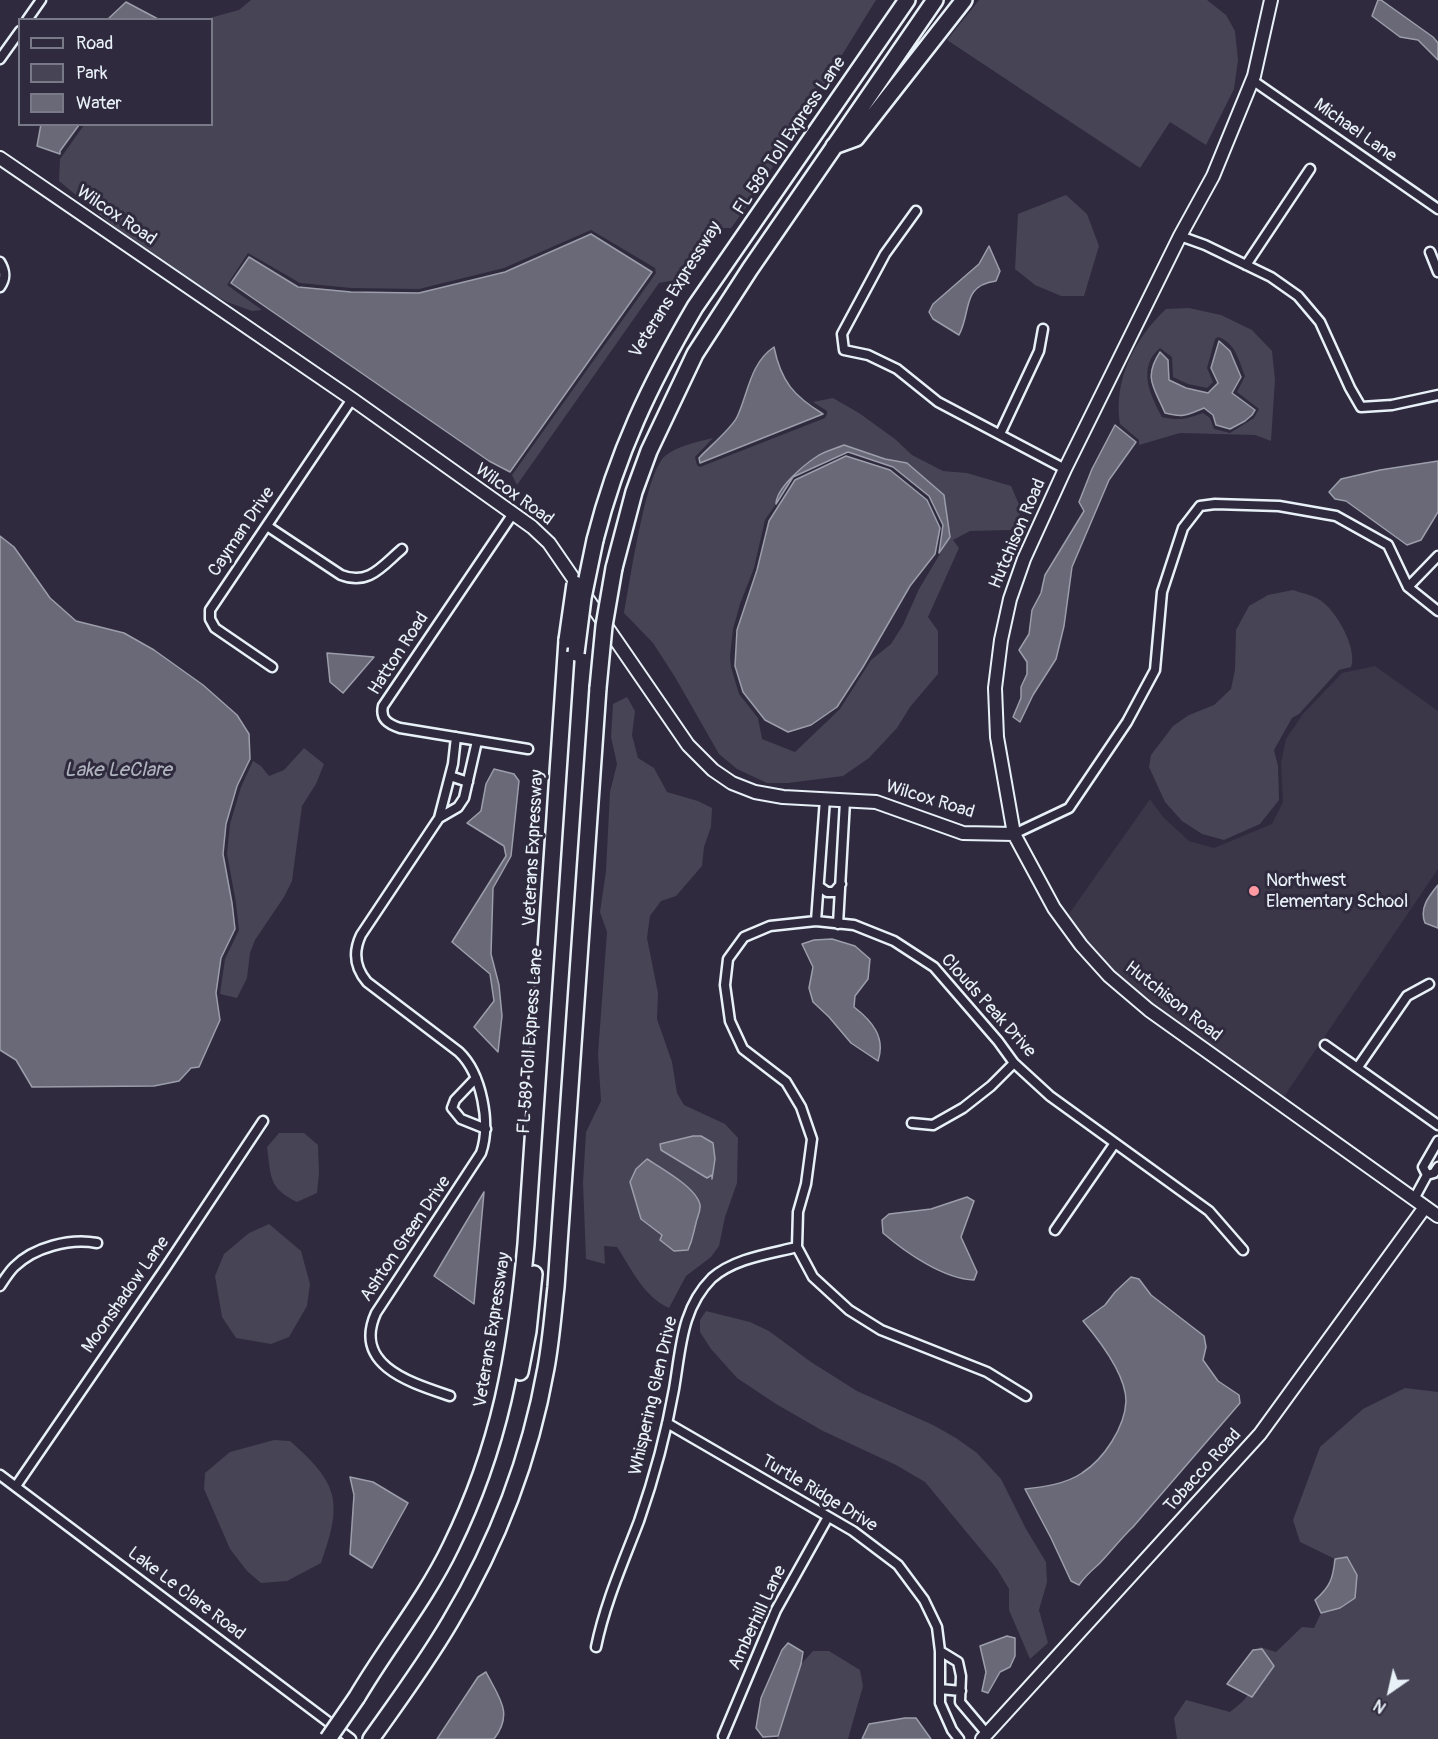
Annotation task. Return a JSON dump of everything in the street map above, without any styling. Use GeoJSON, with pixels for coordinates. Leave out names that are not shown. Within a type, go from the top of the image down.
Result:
{"type":"FeatureCollection","features":[{"type":"Feature","properties":{"kind":"highway","name":"Veterans Expressway"},"geometry":{"type":"LineString","coordinates":[[328,1739],[419,1602],[450,1548],[486,1462],[504,1404],[520,1305],[526,1244],[567,640],[577,574],[591,534],[606,469],[624,421],[655,357],[686,305],[895,0]]}},
{"type":"Feature","properties":{"kind":"highway","name":"FL 589 Toll Express Lane"},"geometry":{"type":"LineString","coordinates":[[357,1697],[387,1668],[429,1606],[457,1555],[496,1466],[520,1371],[532,1300],[576,653],[591,534],[625,444],[649,390],[695,308],[907,0]]}},
{"type":"Feature","properties":{"kind":"highway"},"geometry":{"type":"LineString","coordinates":[[371,1739],[450,1624],[484,1561],[528,1449],[538,1406],[546,1367],[556,1287],[604,626],[614,568],[632,500],[645,461],[682,378],[713,323],[934,0]]}},
{"type":"Feature","properties":{"kind":"highway"},"geometry":{"type":"LineString","coordinates":[[834,146],[856,138],[964,0]]}},
{"type":"Feature","properties":{"kind":"street"},"geometry":{"type":"LineString","coordinates":[[28,18],[41,0]]}},
{"type":"Feature","properties":{"kind":"street","name":"Hutchison Road"},"geometry":{"type":"LineString","coordinates":[[1271,0],[1252,80],[1213,176],[1180,236],[1065,469],[1024,559],[1010,598],[1000,640],[995,688],[996,737],[1014,834],[1054,908],[1081,945],[1109,976],[1149,1011],[1434,1212]]}},
{"type":"Feature","properties":{"kind":"street"},"geometry":{"type":"LineString","coordinates":[[0,59],[18,34]]}},
{"type":"Feature","properties":{"kind":"street","name":"Michael Lane"},"geometry":{"type":"LineString","coordinates":[[1252,80],[1438,209]]}},
{"type":"Feature","properties":{"kind":"street","name":"Wilcox Road"},"geometry":{"type":"LineString","coordinates":[[0,158],[352,399],[532,527],[549,543],[688,745],[713,770],[732,783],[755,792],[783,797],[876,802],[963,833],[1014,834]]}},
{"type":"Feature","properties":{"kind":"street"},"geometry":{"type":"LineString","coordinates":[[1246,265],[1310,169]]}},
{"type":"Feature","properties":{"kind":"street"},"geometry":{"type":"LineString","coordinates":[[916,211],[885,254],[842,334],[844,350],[868,355],[897,369],[938,402],[1065,469]]}},
{"type":"Feature","properties":{"kind":"street"},"geometry":{"type":"LineString","coordinates":[[1180,236],[1205,245],[1271,277],[1298,296],[1320,322],[1361,407],[1392,405],[1438,395]]}},
{"type":"Feature","properties":{"kind":"street"},"geometry":{"type":"LineString","coordinates":[[1430,252],[1438,272]]}},
{"type":"Feature","properties":{"kind":"street"},"geometry":{"type":"LineString","coordinates":[[0,262],[4,278],[0,287]]}},
{"type":"Feature","properties":{"kind":"street"},"geometry":{"type":"LineString","coordinates":[[999,434],[1039,351],[1043,329]]}},
{"type":"Feature","properties":{"kind":"street","name":"Cayman Drive"},"geometry":{"type":"LineString","coordinates":[[272,667],[215,628],[210,619],[210,610],[352,399]]}},
{"type":"Feature","properties":{"kind":"street"},"geometry":{"type":"LineString","coordinates":[[1014,834],[1069,808],[1127,722],[1155,670],[1162,592],[1183,528],[1200,506],[1215,504],[1279,506],[1336,516],[1388,545],[1408,587],[1438,611]]}},
{"type":"Feature","properties":{"kind":"street","name":"Hatton Road"},"geometry":{"type":"LineString","coordinates":[[512,514],[383,705],[381,712],[383,719],[393,726],[528,749]]}},
{"type":"Feature","properties":{"kind":"street"},"geometry":{"type":"LineString","coordinates":[[267,526],[341,575],[352,579],[368,578],[402,549]]}},
{"type":"Feature","properties":{"kind":"street"},"geometry":{"type":"LineString","coordinates":[[1408,587],[1438,555]]}},
{"type":"Feature","properties":{"kind":"street","name":"Ashton Green Drive"},"geometry":{"type":"LineString","coordinates":[[450,1396],[411,1382],[386,1367],[377,1359],[372,1350],[370,1338],[376,1313],[478,1161],[484,1145],[486,1129],[476,1078],[469,1063],[459,1052],[367,982],[356,963],[356,948],[361,935],[439,818],[450,776],[456,737]]}},
{"type":"Feature","properties":{"kind":"street","name":"Ashton Green Drive"},"geometry":{"type":"LineString","coordinates":[[439,818],[462,803],[477,741]]}},
{"type":"Feature","properties":{"kind":"street"},"geometry":{"type":"LineString","coordinates":[[450,776],[468,782]]}},
{"type":"Feature","properties":{"kind":"street"},"geometry":{"type":"LineString","coordinates":[[816,921],[825,800]]}},
{"type":"Feature","properties":{"kind":"street"},"geometry":{"type":"LineString","coordinates":[[838,924],[845,801]]}},
{"type":"Feature","properties":{"kind":"street"},"geometry":{"type":"LineString","coordinates":[[820,887],[827,892],[834,892],[841,884]]}},
{"type":"Feature","properties":{"kind":"street","name":"Clouds Peak Drive"},"geometry":{"type":"LineString","coordinates":[[1026,1396],[987,1372],[881,1330],[849,1310],[813,1277],[797,1247],[798,1212],[806,1184],[812,1139],[801,1107],[786,1082],[743,1049],[730,1021],[725,985],[728,959],[744,937],[770,926],[816,921],[854,925],[894,941],[933,967],[998,1041],[1014,1063],[1050,1096],[1209,1211],[1243,1250]]}},
{"type":"Feature","properties":{"kind":"street"},"geometry":{"type":"LineString","coordinates":[[1358,1067],[1407,996],[1429,984]]}},
{"type":"Feature","properties":{"kind":"street"},"geometry":{"type":"LineString","coordinates":[[1325,1045],[1438,1125]]}},
{"type":"Feature","properties":{"kind":"street"},"geometry":{"type":"LineString","coordinates":[[912,1123],[933,1125],[953,1114],[991,1086],[1014,1063]]}},
{"type":"Feature","properties":{"kind":"street"},"geometry":{"type":"LineString","coordinates":[[476,1078],[455,1100],[452,1108],[461,1119],[486,1129]]}},
{"type":"Feature","properties":{"kind":"street","name":"Moonshadow Lane"},"geometry":{"type":"LineString","coordinates":[[16,1486],[263,1122]]}},
{"type":"Feature","properties":{"kind":"street"},"geometry":{"type":"LineString","coordinates":[[1414,1199],[1426,1175],[1423,1167],[1438,1141]]}},
{"type":"Feature","properties":{"kind":"street"},"geometry":{"type":"LineString","coordinates":[[1055,1230],[1114,1143]]}},
{"type":"Feature","properties":{"kind":"street"},"geometry":{"type":"LineString","coordinates":[[1426,1175],[1434,1173],[1438,1165],[1427,1158]]}},
{"type":"Feature","properties":{"kind":"street","name":"Tobacco Road"},"geometry":{"type":"LineString","coordinates":[[985,1736],[1260,1434],[1434,1212]]}},
{"type":"Feature","properties":{"kind":"street"},"geometry":{"type":"LineString","coordinates":[[0,1286],[14,1267],[32,1253],[81,1240],[97,1243]]}},
{"type":"Feature","properties":{"kind":"street","name":"Whispering Glen Drive"},"geometry":{"type":"LineString","coordinates":[[596,1647],[601,1622],[654,1474],[675,1386],[680,1340],[693,1306],[712,1278],[739,1261],[797,1247]]}},
{"type":"Feature","properties":{"kind":"street","name":"Turtle Ridge Drive"},"geometry":{"type":"LineString","coordinates":[[667,1423],[853,1531],[898,1565],[924,1599],[937,1627],[940,1651],[940,1703],[952,1730],[959,1739]]}},
{"type":"Feature","properties":{"kind":"street","name":"Lake Le Clare Road"},"geometry":{"type":"LineString","coordinates":[[0,1475],[351,1739]]}},
{"type":"Feature","properties":{"kind":"street","name":"Amberhill Lane"},"geometry":{"type":"LineString","coordinates":[[723,1736],[776,1610],[828,1516]]}},
{"type":"Feature","properties":{"kind":"street"},"geometry":{"type":"LineString","coordinates":[[940,1651],[958,1662],[961,1676],[960,1702],[985,1736]]}},
{"type":"Feature","properties":{"kind":"street"},"geometry":{"type":"LineString","coordinates":[[940,1689],[961,1691]]}},
{"type":"Feature","properties":{"kind":"shaded area","name":"Northwest Elementary School"},"geometry":{"type":"Polygon","coordinates":[[[1375,666],[1438,711],[1438,869],[1283,1098],[1163,1013],[1122,978],[1090,948],[1069,914],[1150,799],[1163,817],[1189,841],[1214,848],[1272,824],[1283,802],[1281,763],[1286,739],[1303,714],[1342,673],[1375,666]]]}},
{"type":"Feature","properties":{"kind":"green space"},"geometry":{"type":"Polygon","coordinates":[[[251,0],[876,0],[756,194],[731,228],[711,228],[681,279],[659,283],[517,485],[512,475],[656,273],[655,268],[591,230],[504,268],[419,289],[351,288],[300,283],[248,253],[227,285],[262,310],[252,311],[227,302],[190,282],[144,251],[59,181],[60,159],[83,126],[213,126],[213,18],[210,18],[239,10],[251,0]]]}},
{"type":"Feature","properties":{"kind":"green space"},"geometry":{"type":"Polygon","coordinates":[[[979,0],[1207,0],[1226,15],[1235,31],[1238,60],[1234,89],[1206,145],[1170,122],[1140,168],[947,40],[979,0]]]}},
{"type":"Feature","properties":{"kind":"green space"},"geometry":{"type":"Polygon","coordinates":[[[1066,195],[1087,214],[1099,246],[1084,296],[1061,296],[1035,285],[1015,269],[1018,214],[1066,195]]]}},
{"type":"Feature","properties":{"kind":"green space"},"geometry":{"type":"Polygon","coordinates":[[[1189,308],[1221,315],[1252,330],[1272,351],[1275,380],[1271,441],[1255,435],[1180,433],[1139,445],[1139,440],[1120,424],[1120,392],[1129,361],[1145,333],[1166,309],[1189,308]],[[1218,337],[1215,339],[1207,368],[1213,382],[1207,388],[1188,384],[1173,377],[1172,357],[1160,348],[1153,356],[1147,372],[1148,381],[1153,400],[1162,417],[1183,419],[1203,413],[1210,418],[1214,429],[1230,433],[1254,418],[1259,409],[1237,392],[1245,376],[1236,353],[1224,339],[1218,337]]]}},
{"type":"Feature","properties":{"kind":"green space"},"geometry":{"type":"Polygon","coordinates":[[[833,398],[859,413],[895,439],[912,455],[943,471],[967,473],[1011,486],[1021,509],[1017,524],[1010,530],[970,531],[953,540],[959,548],[928,617],[938,631],[938,674],[910,707],[897,728],[869,758],[843,776],[788,783],[767,783],[737,769],[719,754],[653,643],[624,613],[645,505],[651,483],[665,456],[681,447],[713,438],[695,457],[700,467],[825,418],[827,411],[813,402],[833,398]],[[844,446],[817,456],[784,485],[776,498],[776,504],[765,520],[754,568],[733,629],[731,667],[739,694],[758,718],[762,739],[795,752],[840,709],[871,660],[891,644],[903,625],[919,589],[950,537],[944,495],[907,463],[885,459],[844,446]]]}},
{"type":"Feature","properties":{"kind":"green space"},"geometry":{"type":"Polygon","coordinates":[[[1293,590],[1317,598],[1333,612],[1344,630],[1351,650],[1351,667],[1339,670],[1299,714],[1292,718],[1274,750],[1278,766],[1279,800],[1260,824],[1224,840],[1202,834],[1182,821],[1165,802],[1149,767],[1151,755],[1173,726],[1189,715],[1214,705],[1231,689],[1235,670],[1236,630],[1249,606],[1268,595],[1293,590]]]}},
{"type":"Feature","properties":{"kind":"green space"},"geometry":{"type":"Polygon","coordinates":[[[627,697],[635,711],[632,735],[638,758],[654,768],[667,792],[698,801],[712,808],[711,827],[704,847],[702,866],[676,896],[661,901],[650,916],[647,938],[658,993],[657,1019],[672,1062],[677,1093],[684,1105],[725,1124],[738,1138],[737,1183],[725,1217],[719,1246],[711,1257],[686,1276],[669,1308],[652,1297],[646,1290],[633,1274],[617,1247],[604,1246],[605,1264],[586,1259],[583,1183],[586,1132],[601,1101],[598,1054],[607,932],[600,912],[606,871],[610,792],[617,764],[611,737],[613,704],[627,697]]]}},
{"type":"Feature","properties":{"kind":"green space"},"geometry":{"type":"Polygon","coordinates":[[[304,748],[324,764],[316,784],[302,806],[292,881],[255,940],[250,953],[247,978],[237,998],[220,994],[225,959],[239,930],[227,854],[230,824],[241,787],[253,761],[261,766],[269,776],[284,770],[304,748]]]}},
{"type":"Feature","properties":{"kind":"green space"},"geometry":{"type":"Polygon","coordinates":[[[279,1133],[304,1133],[318,1145],[317,1193],[297,1202],[281,1192],[271,1173],[267,1147],[279,1133]]]}},
{"type":"Feature","properties":{"kind":"green space"},"geometry":{"type":"Polygon","coordinates":[[[269,1224],[301,1251],[310,1284],[307,1306],[289,1337],[271,1344],[236,1338],[222,1317],[215,1276],[224,1254],[249,1233],[269,1224]]]}},
{"type":"Feature","properties":{"kind":"green space"},"geometry":{"type":"Polygon","coordinates":[[[706,1311],[750,1322],[769,1331],[811,1362],[857,1391],[933,1425],[977,1453],[1001,1479],[1026,1529],[1046,1562],[1047,1582],[1039,1610],[1048,1643],[1030,1659],[1009,1610],[1009,1589],[997,1569],[925,1482],[896,1465],[823,1431],[737,1378],[711,1349],[700,1332],[700,1320],[706,1311]]]}},
{"type":"Feature","properties":{"kind":"green space"},"geometry":{"type":"Polygon","coordinates":[[[1405,1388],[1438,1392],[1438,1739],[1177,1739],[1174,1718],[1186,1700],[1230,1712],[1248,1695],[1251,1685],[1248,1660],[1260,1647],[1276,1652],[1302,1627],[1314,1628],[1321,1613],[1340,1608],[1348,1557],[1335,1559],[1300,1542],[1293,1520],[1320,1447],[1363,1409],[1405,1388]]]}},
{"type":"Feature","properties":{"kind":"green space"},"geometry":{"type":"Polygon","coordinates":[[[274,1440],[290,1441],[319,1470],[332,1495],[334,1509],[328,1542],[321,1563],[287,1581],[261,1583],[247,1571],[230,1549],[204,1489],[205,1473],[230,1452],[274,1440]]]}},
{"type":"Feature","properties":{"kind":"green space"},"geometry":{"type":"Polygon","coordinates":[[[813,1651],[829,1651],[860,1670],[863,1686],[848,1739],[777,1739],[801,1664],[813,1651]]]}},
{"type":"Feature","properties":{"kind":"water"},"geometry":{"type":"Polygon","coordinates":[[[1378,0],[1433,37],[1438,43],[1438,60],[1418,40],[1400,37],[1372,16],[1378,0]]]}},
{"type":"Feature","properties":{"kind":"water"},"geometry":{"type":"Polygon","coordinates":[[[126,2],[156,18],[109,18],[126,2]]]}},
{"type":"Feature","properties":{"kind":"water"},"geometry":{"type":"Polygon","coordinates":[[[41,126],[78,126],[60,154],[37,146],[41,126]]]}},
{"type":"Feature","properties":{"kind":"water"},"geometry":{"type":"Polygon","coordinates":[[[591,234],[652,272],[510,472],[489,461],[231,283],[249,257],[298,287],[351,292],[419,293],[505,272],[591,234]]]}},
{"type":"Feature","properties":{"kind":"water"},"geometry":{"type":"Polygon","coordinates":[[[989,246],[1000,271],[996,281],[977,288],[972,294],[959,335],[933,319],[929,312],[933,304],[979,264],[989,246]]]}},
{"type":"Feature","properties":{"kind":"water"},"geometry":{"type":"Polygon","coordinates":[[[1219,341],[1230,351],[1241,377],[1232,393],[1255,410],[1252,415],[1230,429],[1216,425],[1213,415],[1204,408],[1185,415],[1165,413],[1151,376],[1160,352],[1168,360],[1169,380],[1186,388],[1208,393],[1218,383],[1211,368],[1219,341]]]}},
{"type":"Feature","properties":{"kind":"water"},"geometry":{"type":"Polygon","coordinates":[[[774,347],[781,370],[790,387],[804,401],[823,414],[700,463],[699,458],[734,422],[755,370],[760,361],[774,347]]]}},
{"type":"Feature","properties":{"kind":"water"},"geometry":{"type":"Polygon","coordinates":[[[1115,425],[1136,442],[1109,480],[1072,567],[1064,626],[1056,659],[1033,695],[1020,722],[1013,717],[1021,698],[1021,687],[1027,674],[1027,662],[1019,650],[1029,634],[1032,610],[1041,593],[1045,575],[1084,511],[1079,502],[1092,469],[1115,425]]]}},
{"type":"Feature","properties":{"kind":"water"},"geometry":{"type":"Polygon","coordinates":[[[844,445],[885,459],[907,463],[944,495],[950,537],[939,553],[943,525],[929,496],[893,467],[848,452],[793,477],[776,504],[785,484],[798,471],[819,455],[844,445]]]}},
{"type":"Feature","properties":{"kind":"water"},"geometry":{"type":"Polygon","coordinates":[[[846,456],[890,470],[927,500],[940,528],[935,554],[910,586],[837,707],[811,725],[788,732],[765,720],[743,692],[735,666],[737,630],[757,570],[769,521],[795,480],[846,456]]]}},
{"type":"Feature","properties":{"kind":"water"},"geometry":{"type":"Polygon","coordinates":[[[1438,461],[1438,512],[1421,540],[1407,545],[1346,501],[1335,499],[1329,492],[1341,479],[1438,461]]]}},
{"type":"Feature","properties":{"kind":"water","name":"Lake LeClare"},"geometry":{"type":"Polygon","coordinates":[[[0,536],[14,547],[50,598],[76,621],[124,633],[154,650],[203,685],[237,715],[249,734],[250,759],[237,786],[226,824],[223,854],[235,929],[221,958],[216,993],[220,1020],[199,1067],[191,1068],[179,1081],[154,1086],[32,1087],[16,1060],[0,1050],[0,536]]]}},
{"type":"Feature","properties":{"kind":"water"},"geometry":{"type":"Polygon","coordinates":[[[327,653],[374,657],[343,693],[330,682],[327,653]]]}},
{"type":"Feature","properties":{"kind":"water"},"geometry":{"type":"Polygon","coordinates":[[[494,769],[514,774],[519,781],[511,856],[493,888],[491,954],[499,985],[502,1016],[498,1052],[474,1027],[494,1001],[490,974],[452,942],[506,856],[504,846],[467,823],[481,811],[486,784],[494,769]]]}},
{"type":"Feature","properties":{"kind":"water"},"geometry":{"type":"Polygon","coordinates":[[[1438,885],[1438,928],[1425,923],[1423,912],[1428,898],[1438,885]]]}},
{"type":"Feature","properties":{"kind":"water"},"geometry":{"type":"Polygon","coordinates":[[[832,939],[855,946],[870,959],[868,979],[855,996],[854,1007],[876,1030],[880,1044],[878,1061],[851,1043],[813,1002],[809,988],[813,967],[802,944],[814,940],[832,939]]]}},
{"type":"Feature","properties":{"kind":"water"},"geometry":{"type":"Polygon","coordinates":[[[701,1136],[713,1143],[715,1159],[712,1179],[712,1175],[707,1178],[661,1150],[660,1144],[701,1136]]]}},
{"type":"Feature","properties":{"kind":"water"},"geometry":{"type":"Polygon","coordinates":[[[647,1159],[686,1185],[700,1205],[688,1250],[674,1251],[660,1240],[662,1235],[641,1219],[630,1182],[636,1169],[647,1159]]]}},
{"type":"Feature","properties":{"kind":"water"},"geometry":{"type":"Polygon","coordinates":[[[484,1192],[474,1304],[434,1276],[484,1192]]]}},
{"type":"Feature","properties":{"kind":"water"},"geometry":{"type":"Polygon","coordinates":[[[967,1197],[974,1201],[961,1237],[977,1272],[974,1280],[950,1275],[926,1264],[883,1233],[882,1220],[889,1214],[931,1209],[967,1197]]]}},
{"type":"Feature","properties":{"kind":"water"},"geometry":{"type":"Polygon","coordinates":[[[1131,1277],[1139,1279],[1151,1295],[1204,1336],[1206,1347],[1203,1360],[1218,1381],[1239,1395],[1240,1403],[1133,1527],[1079,1585],[1071,1581],[1025,1489],[1047,1486],[1076,1477],[1098,1460],[1117,1432],[1125,1411],[1126,1401],[1122,1380],[1104,1348],[1083,1321],[1105,1305],[1131,1277]]]}},
{"type":"Feature","properties":{"kind":"water"},"geometry":{"type":"Polygon","coordinates":[[[350,1477],[373,1482],[408,1503],[372,1568],[350,1554],[354,1495],[350,1477]]]}},
{"type":"Feature","properties":{"kind":"water"},"geometry":{"type":"Polygon","coordinates":[[[1347,1557],[1357,1575],[1355,1598],[1340,1608],[1321,1613],[1315,1600],[1330,1582],[1335,1559],[1347,1557]]]}},
{"type":"Feature","properties":{"kind":"water"},"geometry":{"type":"Polygon","coordinates":[[[1007,1636],[1015,1638],[1015,1656],[1010,1667],[1000,1672],[988,1693],[982,1691],[986,1672],[980,1646],[1007,1636]]]}},
{"type":"Feature","properties":{"kind":"water"},"geometry":{"type":"Polygon","coordinates":[[[788,1643],[803,1652],[801,1664],[778,1736],[763,1737],[756,1728],[761,1698],[782,1650],[788,1643]]]}},
{"type":"Feature","properties":{"kind":"water"},"geometry":{"type":"Polygon","coordinates":[[[1262,1649],[1274,1666],[1252,1697],[1227,1684],[1253,1650],[1262,1649]]]}},
{"type":"Feature","properties":{"kind":"water"},"geometry":{"type":"Polygon","coordinates":[[[486,1672],[500,1698],[504,1713],[500,1730],[494,1739],[437,1739],[478,1677],[486,1672]]]}},
{"type":"Feature","properties":{"kind":"water"},"geometry":{"type":"Polygon","coordinates":[[[916,1718],[931,1739],[862,1739],[869,1724],[916,1718]]]}},
{"type":"Feature","properties":{"kind":"place","name":"Northwest Elementary School"},"geometry":{"type":"Point","coordinates":[1254,891]}}]}
